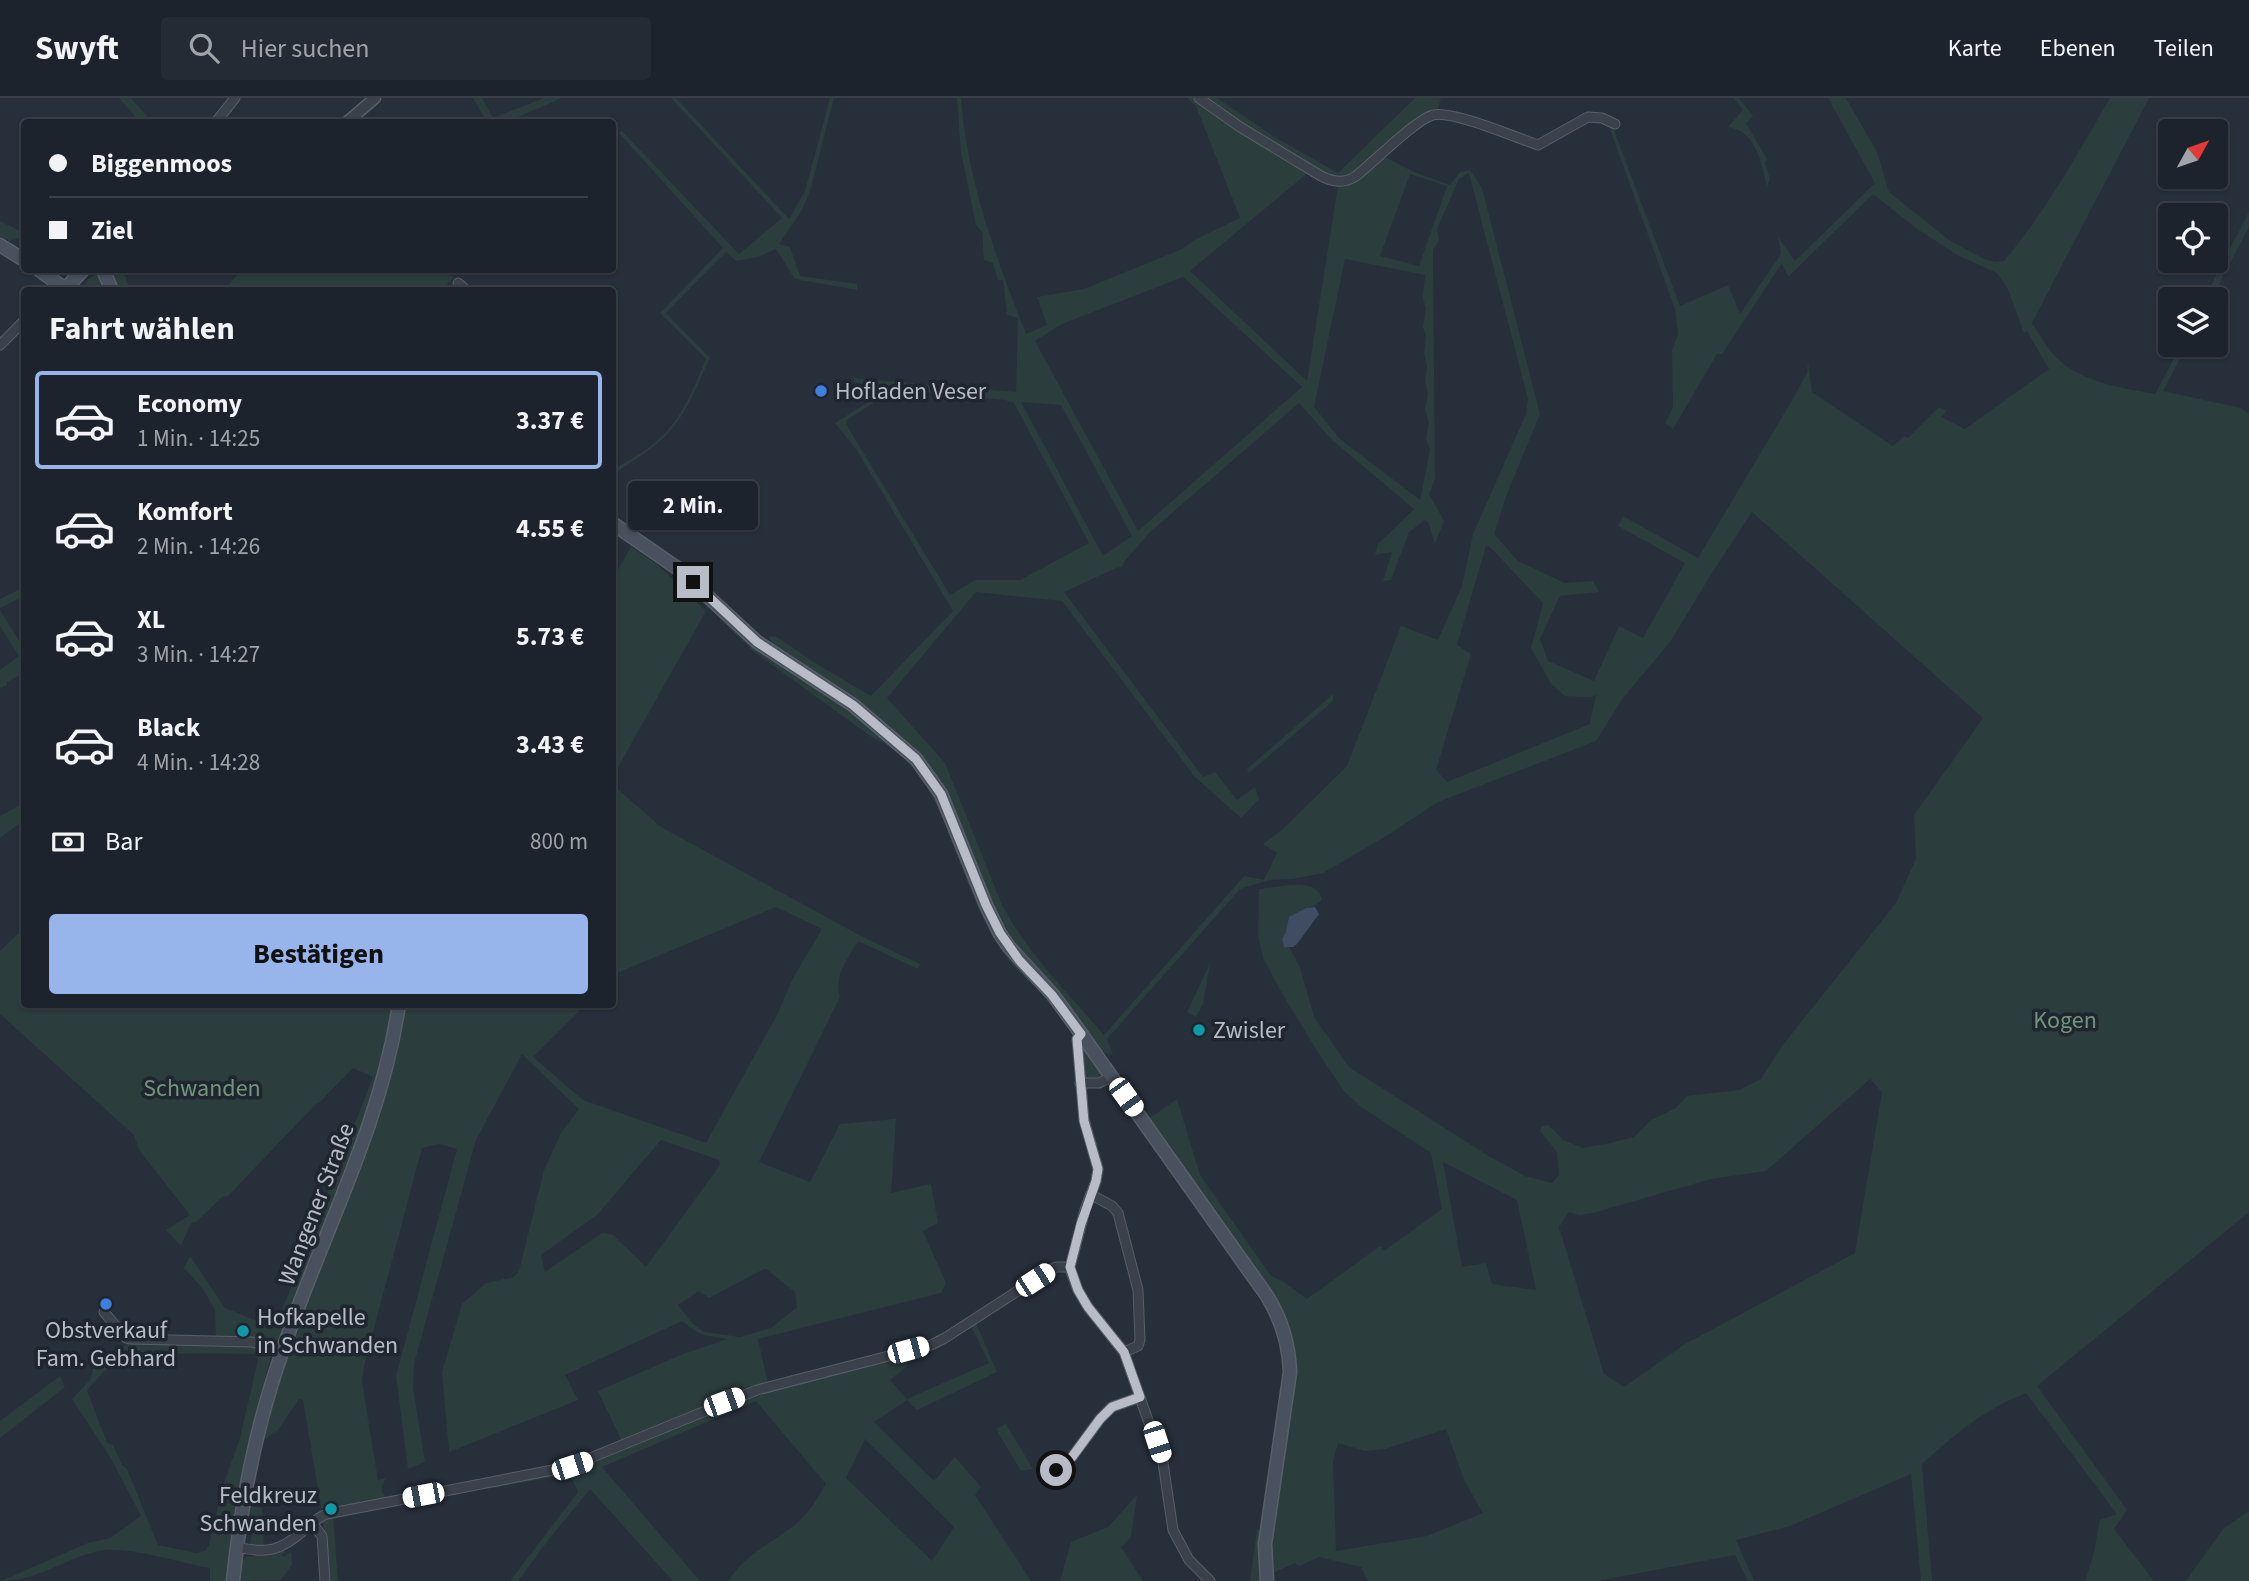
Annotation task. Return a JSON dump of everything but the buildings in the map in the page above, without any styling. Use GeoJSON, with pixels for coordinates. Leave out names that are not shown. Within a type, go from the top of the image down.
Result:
{"type":"FeatureCollection","features":[{"type":"Feature","properties":{"kind":"main road"},"geometry":{"type":"LineString","coordinates":[[0,245],[21,258]]}},
{"type":"Feature","properties":{"kind":"main road"},"geometry":{"type":"LineString","coordinates":[[43,273],[60,287]]}},
{"type":"Feature","properties":{"kind":"main road"},"geometry":{"type":"LineString","coordinates":[[67,287],[80,273]]}},
{"type":"Feature","properties":{"kind":"main road"},"geometry":{"type":"LineString","coordinates":[[616,526],[677,568],[757,642],[853,705],[916,759],[941,794],[1000,933],[1081,1034],[1273,1306],[1282,1327],[1289,1359],[1290,1385],[1265,1544],[1267,1581]]}},
{"type":"Feature","properties":{"kind":"main road","name":"Wangener Straße"},"geometry":{"type":"LineString","coordinates":[[233,1581],[253,1455],[282,1352],[374,1111],[389,1059],[398,1008]]}},
{"type":"Feature","properties":{"kind":"street"},"geometry":{"type":"LineString","coordinates":[[218,119],[235,98]]}},
{"type":"Feature","properties":{"kind":"street"},"geometry":{"type":"LineString","coordinates":[[350,119],[375,98]]}},
{"type":"Feature","properties":{"kind":"street"},"geometry":{"type":"LineString","coordinates":[[1199,98],[1240,127],[1335,182],[1347,181],[1356,176],[1419,123],[1441,114],[1467,120],[1538,145],[1588,117],[1602,118],[1615,124]]}},
{"type":"Feature","properties":{"kind":"street"},"geometry":{"type":"LineString","coordinates":[[458,283],[463,287]]}},
{"type":"Feature","properties":{"kind":"street"},"geometry":{"type":"LineString","coordinates":[[0,345],[21,324]]}},
{"type":"Feature","properties":{"kind":"street"},"geometry":{"type":"LineString","coordinates":[[1081,1034],[1077,1039],[1085,1125],[1098,1169],[1070,1267],[1078,1290],[1088,1307],[1124,1352],[1163,1463],[1173,1530],[1189,1560],[1210,1581]]}},
{"type":"Feature","properties":{"kind":"street"},"geometry":{"type":"LineString","coordinates":[[1080,1083],[1100,1083],[1111,1077]]}},
{"type":"Feature","properties":{"kind":"street"},"geometry":{"type":"LineString","coordinates":[[1092,1195],[1112,1206],[1118,1213],[1138,1290],[1139,1346],[1124,1352]]}},
{"type":"Feature","properties":{"kind":"street"},"geometry":{"type":"LineString","coordinates":[[237,1547],[257,1552],[274,1549],[293,1540],[327,1514],[568,1467],[757,1390],[931,1345],[1050,1270],[1070,1267]]}},
{"type":"Feature","properties":{"kind":"street"},"geometry":{"type":"LineString","coordinates":[[104,1311],[126,1338],[251,1342],[267,1344],[282,1352]]}},
{"type":"Feature","properties":{"kind":"street"},"geometry":{"type":"LineString","coordinates":[[1056,1470],[1072,1457],[1112,1407],[1140,1397]]}},
{"type":"Feature","properties":{"kind":"street"},"geometry":{"type":"LineString","coordinates":[[312,1523],[322,1535],[325,1581]]}},
{"type":"Feature","properties":{"kind":"green space"},"geometry":{"type":"Polygon","coordinates":[[[119,98],[131,98],[149,119],[137,119],[119,98]]]}},
{"type":"Feature","properties":{"kind":"green space"},"geometry":{"type":"Polygon","coordinates":[[[473,98],[482,98],[493,118],[544,98],[562,98],[513,119],[485,119],[473,98]]]}},
{"type":"Feature","properties":{"kind":"green space"},"geometry":{"type":"Polygon","coordinates":[[[671,98],[676,98],[789,219],[805,191],[830,98],[834,98],[811,188],[802,210],[779,244],[790,247],[800,276],[857,284],[857,290],[795,279],[776,249],[758,257],[736,261],[726,252],[666,313],[710,358],[692,396],[682,415],[664,437],[616,472],[616,468],[648,448],[667,431],[692,391],[706,359],[660,313],[723,248],[619,133],[622,131],[739,254],[782,218],[671,98]]]}},
{"type":"Feature","properties":{"kind":"green space","name":"Kogen"},"geometry":{"type":"Polygon","coordinates":[[[957,98],[961,98],[976,189],[1026,334],[1047,325],[1037,297],[1084,289],[1182,249],[1196,239],[1240,218],[1196,106],[1187,98],[1194,98],[1243,134],[1309,172],[1190,271],[1307,381],[1338,186],[1351,184],[1383,156],[1414,172],[1450,185],[1460,172],[1470,170],[1482,188],[1540,414],[1507,494],[1494,534],[1518,561],[1565,583],[1593,581],[1599,592],[1560,596],[1540,639],[1548,661],[1594,681],[1619,626],[1643,638],[1685,563],[1618,526],[1623,516],[1698,558],[1791,402],[1807,373],[1808,362],[1812,392],[1893,446],[1904,436],[1908,438],[1939,407],[1946,411],[1941,417],[1965,429],[2049,369],[2027,331],[2024,333],[2008,289],[1997,273],[1959,256],[1917,229],[1873,194],[1788,277],[1782,263],[1722,354],[1717,354],[1673,429],[1665,423],[1673,407],[1672,351],[1678,334],[1675,309],[1608,124],[1612,125],[1680,306],[1728,285],[1740,314],[1781,254],[1778,237],[1795,261],[1875,183],[1828,98],[1846,98],[1877,152],[1889,192],[1949,240],[1995,262],[2004,261],[2033,223],[2110,98],[2149,98],[2032,323],[2054,355],[2079,374],[2104,383],[2155,394],[2175,357],[2181,357],[2163,391],[2241,408],[2249,414],[2249,1212],[2037,1386],[2127,1510],[2114,1529],[2154,1581],[2085,1581],[2100,1520],[2117,1514],[2026,1393],[1983,1415],[1922,1464],[1932,1581],[1921,1581],[1911,1474],[1790,1526],[1736,1540],[1754,1581],[1748,1581],[1735,1555],[1597,1581],[1368,1581],[1361,1567],[1319,1557],[1299,1566],[1295,1563],[1271,1574],[1288,1326],[1147,1120],[1177,1099],[1200,1175],[1271,1276],[1307,1299],[1380,1246],[1384,1251],[1442,1209],[1431,1153],[1360,1106],[1344,1091],[1280,990],[1263,958],[1258,935],[1259,889],[1305,885],[1319,892],[1322,900],[1302,911],[1282,939],[1284,947],[1289,947],[1300,967],[1314,1017],[1349,1067],[1487,1155],[1525,1176],[1552,1183],[1559,1175],[1557,1152],[1540,1131],[1542,1126],[1549,1125],[1563,1140],[1583,1148],[1610,1143],[1634,1137],[1651,1120],[1676,1108],[1687,1096],[1739,1090],[1761,1079],[1782,1046],[1896,903],[1916,859],[1914,815],[1983,718],[1752,512],[1670,642],[1623,698],[1596,741],[1438,802],[1323,873],[1269,880],[1240,889],[1107,1039],[1113,1055],[1107,1054],[1099,1049],[1010,939],[991,902],[953,808],[933,771],[901,738],[833,684],[772,647],[768,636],[777,637],[871,696],[953,611],[856,449],[835,423],[890,388],[854,382],[854,378],[1016,392],[1018,318],[1007,315],[1003,280],[998,280],[993,263],[984,260],[982,232],[976,225],[961,152],[957,98]],[[1469,173],[1459,179],[1437,229],[1439,240],[1433,250],[1435,479],[1429,494],[1444,521],[1435,544],[1429,524],[1425,520],[1409,532],[1391,580],[1383,581],[1392,552],[1375,555],[1378,544],[1414,509],[1332,440],[1299,403],[1150,532],[1122,567],[1064,592],[1203,777],[1215,772],[1237,800],[1255,787],[1259,799],[1241,818],[1195,777],[1062,601],[976,592],[887,698],[945,763],[1002,905],[1012,923],[1049,973],[1104,1035],[1244,876],[1264,880],[1277,853],[1263,844],[1283,829],[1347,766],[1401,626],[1438,640],[1462,586],[1473,534],[1526,414],[1528,399],[1469,173]],[[1410,174],[1380,256],[1419,266],[1447,186],[1410,174]],[[1345,259],[1314,407],[1340,439],[1420,500],[1430,450],[1426,438],[1429,422],[1425,409],[1428,394],[1425,382],[1426,337],[1423,327],[1426,309],[1423,298],[1425,275],[1345,259]],[[1183,277],[1062,324],[1035,341],[1138,531],[1302,387],[1183,277]],[[894,390],[847,420],[846,424],[950,595],[975,580],[1020,580],[1089,543],[1014,403],[894,390]],[[1021,402],[1103,556],[1132,536],[1061,405],[1021,402]],[[1486,546],[1457,645],[1471,654],[1436,770],[1447,782],[1590,724],[1596,695],[1565,696],[1551,684],[1531,648],[1543,603],[1490,547],[1486,546]],[[1870,1079],[1766,1171],[1711,1179],[1593,1213],[1580,1215],[1569,1212],[1559,1227],[1604,1374],[1624,1387],[1685,1344],[1855,1253],[1882,1092],[1870,1079]],[[1443,1162],[1462,1267],[1486,1263],[1492,1284],[1536,1290],[1517,1200],[1443,1162]],[[1446,1429],[1385,1449],[1365,1451],[1338,1443],[1333,1462],[1336,1551],[1427,1536],[1483,1513],[1465,1482],[1446,1429]]]}},
{"type":"Feature","properties":{"kind":"green space"},"geometry":{"type":"Polygon","coordinates":[[[1206,98],[1217,98],[1275,137],[1338,173],[1415,98],[1441,98],[1434,114],[1389,150],[1363,168],[1340,177],[1322,171],[1206,98]]]}},
{"type":"Feature","properties":{"kind":"green space"},"geometry":{"type":"Polygon","coordinates":[[[1734,98],[1739,98],[1753,116],[1746,123],[1767,159],[1765,163],[1770,179],[1767,186],[1751,141],[1737,130],[1728,127],[1743,110],[1734,98]]]}},
{"type":"Feature","properties":{"kind":"green space"},"geometry":{"type":"Polygon","coordinates":[[[2249,212],[2249,227],[2228,267],[2228,253],[2249,212]]]}},
{"type":"Feature","properties":{"kind":"green space"},"geometry":{"type":"Polygon","coordinates":[[[0,221],[21,232],[21,238],[10,241],[0,236],[0,221]]]}},
{"type":"Feature","properties":{"kind":"green space"},"geometry":{"type":"Polygon","coordinates":[[[112,273],[124,273],[129,287],[116,287],[112,273]]]}},
{"type":"Feature","properties":{"kind":"green space"},"geometry":{"type":"Polygon","coordinates":[[[239,273],[449,273],[454,277],[444,287],[227,287],[239,273]]]}},
{"type":"Feature","properties":{"kind":"green space"},"geometry":{"type":"Polygon","coordinates":[[[2217,273],[2225,273],[2217,287],[2210,287],[2217,273]]]}},
{"type":"Feature","properties":{"kind":"green space"},"geometry":{"type":"Polygon","coordinates":[[[96,275],[102,278],[106,287],[86,287],[90,277],[96,275]]]}},
{"type":"Feature","properties":{"kind":"green space"},"geometry":{"type":"Polygon","coordinates":[[[631,547],[658,565],[706,611],[616,771],[616,574],[631,547]]]}},
{"type":"Feature","properties":{"kind":"green space"},"geometry":{"type":"Polygon","coordinates":[[[21,588],[21,598],[0,608],[0,599],[21,588]]]}},
{"type":"Feature","properties":{"kind":"green space"},"geometry":{"type":"Polygon","coordinates":[[[698,593],[901,751],[873,738],[753,651],[696,595],[698,593]]]}},
{"type":"Feature","properties":{"kind":"green space"},"geometry":{"type":"Polygon","coordinates":[[[0,610],[21,644],[21,675],[0,688],[0,670],[19,656],[0,626],[0,610]]]}},
{"type":"Feature","properties":{"kind":"green space"},"geometry":{"type":"Polygon","coordinates":[[[1333,694],[1333,701],[1249,773],[1247,769],[1333,694]]]}},
{"type":"Feature","properties":{"kind":"green space"},"geometry":{"type":"Polygon","coordinates":[[[909,760],[938,796],[969,873],[1035,983],[1034,986],[1010,962],[992,935],[942,817],[909,760]]]}},
{"type":"Feature","properties":{"kind":"green space"},"geometry":{"type":"Polygon","coordinates":[[[616,788],[661,827],[861,936],[920,964],[918,969],[858,941],[840,975],[840,997],[759,1162],[810,1182],[840,1124],[896,1119],[891,1193],[931,1184],[938,1223],[923,1231],[946,1283],[941,1293],[758,1339],[768,1384],[622,1442],[598,1391],[683,1354],[727,1339],[703,1334],[682,1321],[565,1375],[578,1400],[449,1452],[442,1372],[462,1304],[486,1283],[514,1277],[519,1271],[544,1170],[561,1133],[579,1109],[522,1054],[476,1140],[414,1364],[413,1388],[425,1462],[408,1469],[396,1376],[457,1149],[439,1144],[422,1148],[364,1366],[362,1382],[378,1480],[386,1478],[382,1491],[391,1499],[324,1511],[321,1507],[303,1400],[299,1399],[276,1433],[275,1431],[261,1443],[281,1372],[384,1099],[398,1046],[404,1008],[582,1008],[533,1057],[583,1100],[706,1143],[776,1017],[793,978],[822,929],[776,907],[616,975],[616,788]],[[661,1140],[597,1215],[541,1255],[545,1272],[602,1233],[613,1235],[646,1267],[720,1165],[719,1160],[661,1140]],[[766,1269],[709,1298],[699,1291],[678,1305],[693,1324],[704,1332],[740,1337],[771,1328],[797,1307],[795,1292],[766,1269]]]}},
{"type":"Feature","properties":{"kind":"green space"},"geometry":{"type":"Polygon","coordinates":[[[21,805],[21,822],[0,838],[0,816],[21,805]]]}},
{"type":"Feature","properties":{"kind":"green space","name":"Schwanden"},"geometry":{"type":"Polygon","coordinates":[[[21,931],[21,1008],[394,1008],[365,1123],[282,1341],[216,1340],[215,1310],[203,1289],[184,1268],[190,1256],[225,1308],[275,1328],[373,1077],[353,1068],[228,1196],[222,1197],[196,1222],[191,1223],[181,1246],[166,1230],[190,1215],[139,1150],[134,1135],[0,1014],[0,951],[21,931]]]}},
{"type":"Feature","properties":{"kind":"green space"},"geometry":{"type":"Polygon","coordinates":[[[1210,963],[1203,1004],[1196,1017],[1187,1012],[1210,963]]]}},
{"type":"Feature","properties":{"kind":"green space"},"geometry":{"type":"Polygon","coordinates":[[[1083,1048],[1101,1072],[1095,1081],[1087,1079],[1085,1075],[1083,1048]]]}},
{"type":"Feature","properties":{"kind":"green space"},"geometry":{"type":"Polygon","coordinates":[[[975,1321],[997,1372],[917,1410],[907,1400],[874,1422],[934,1481],[955,1457],[981,1487],[975,1495],[1031,1581],[729,1581],[751,1556],[801,1520],[826,1484],[756,1401],[602,1467],[700,1581],[673,1581],[590,1489],[518,1581],[510,1581],[578,1492],[570,1474],[493,1488],[493,1485],[577,1466],[738,1399],[910,1353],[907,1366],[890,1380],[907,1399],[989,1363],[970,1324],[975,1321]],[[865,1439],[846,1478],[932,1561],[954,1527],[865,1439]]]}},
{"type":"Feature","properties":{"kind":"green space"},"geometry":{"type":"Polygon","coordinates":[[[129,1342],[258,1346],[267,1350],[271,1356],[245,1467],[228,1581],[210,1581],[210,1568],[138,1552],[110,1550],[86,1555],[39,1574],[1,1581],[88,1543],[110,1538],[141,1516],[112,1460],[72,1399],[90,1380],[94,1367],[129,1342]],[[135,1353],[114,1363],[87,1390],[107,1443],[113,1445],[122,1465],[127,1469],[158,1545],[196,1553],[205,1551],[209,1545],[224,1483],[240,1438],[258,1360],[256,1354],[135,1353]]]}},
{"type":"Feature","properties":{"kind":"green space"},"geometry":{"type":"Polygon","coordinates":[[[60,1376],[65,1387],[0,1438],[0,1421],[60,1376]]]}},
{"type":"Feature","properties":{"kind":"green space"},"geometry":{"type":"Polygon","coordinates":[[[1006,1424],[1033,1469],[1021,1471],[996,1429],[1006,1424]]]}},
{"type":"Feature","properties":{"kind":"green space"},"geometry":{"type":"Polygon","coordinates":[[[1137,1495],[1131,1537],[1121,1547],[1143,1581],[1060,1581],[1071,1542],[1108,1527],[1137,1495]]]}},
{"type":"Feature","properties":{"kind":"green space"},"geometry":{"type":"Polygon","coordinates":[[[250,1506],[262,1508],[264,1548],[250,1544],[253,1523],[250,1506]]]}},
{"type":"Feature","properties":{"kind":"green space"},"geometry":{"type":"Polygon","coordinates":[[[2249,1511],[2249,1581],[2186,1581],[2223,1529],[2249,1511]]]}},
{"type":"Feature","properties":{"kind":"green space"},"geometry":{"type":"Polygon","coordinates":[[[333,1515],[338,1581],[328,1581],[323,1520],[333,1515]]]}},
{"type":"Feature","properties":{"kind":"green space"},"geometry":{"type":"Polygon","coordinates":[[[1257,1530],[1262,1531],[1263,1581],[1250,1581],[1257,1530]]]}},
{"type":"Feature","properties":{"kind":"green space"},"geometry":{"type":"Polygon","coordinates":[[[282,1549],[285,1552],[282,1555],[284,1557],[291,1551],[292,1565],[281,1580],[240,1581],[246,1557],[274,1553],[282,1549]]]}},
{"type":"Feature","properties":{"kind":"water"},"geometry":{"type":"Polygon","coordinates":[[[1315,907],[1319,914],[1297,944],[1284,947],[1282,939],[1289,917],[1306,908],[1315,907]]]}},
{"type":"Feature","properties":{"kind":"place","name":"Hofladen Veser"},"geometry":{"type":"Point","coordinates":[821,391]}},
{"type":"Feature","properties":{"kind":"place","name":"Zwisler"},"geometry":{"type":"Point","coordinates":[1199,1030]}},
{"type":"Feature","properties":{"kind":"place","name":"Obstverkauf Fam. Gebhard"},"geometry":{"type":"Point","coordinates":[106,1304]}},
{"type":"Feature","properties":{"kind":"place","name":"Hofkapelle in Schwanden"},"geometry":{"type":"Point","coordinates":[243,1331]}},
{"type":"Feature","properties":{"kind":"place","name":"Feldkreuz Schwanden"},"geometry":{"type":"Point","coordinates":[331,1509]}},
{"type":"Feature","properties":{"kind":"route"},"geometry":{"type":"LineString","coordinates":[[693,582],[757,642],[853,705],[916,759],[941,794],[1000,933],[1081,1034],[1077,1039],[1084,1121],[1098,1169],[1070,1267],[1073,1279],[1088,1307],[1124,1352],[1140,1397],[1112,1407],[1072,1457],[1056,1470]]}}]}
